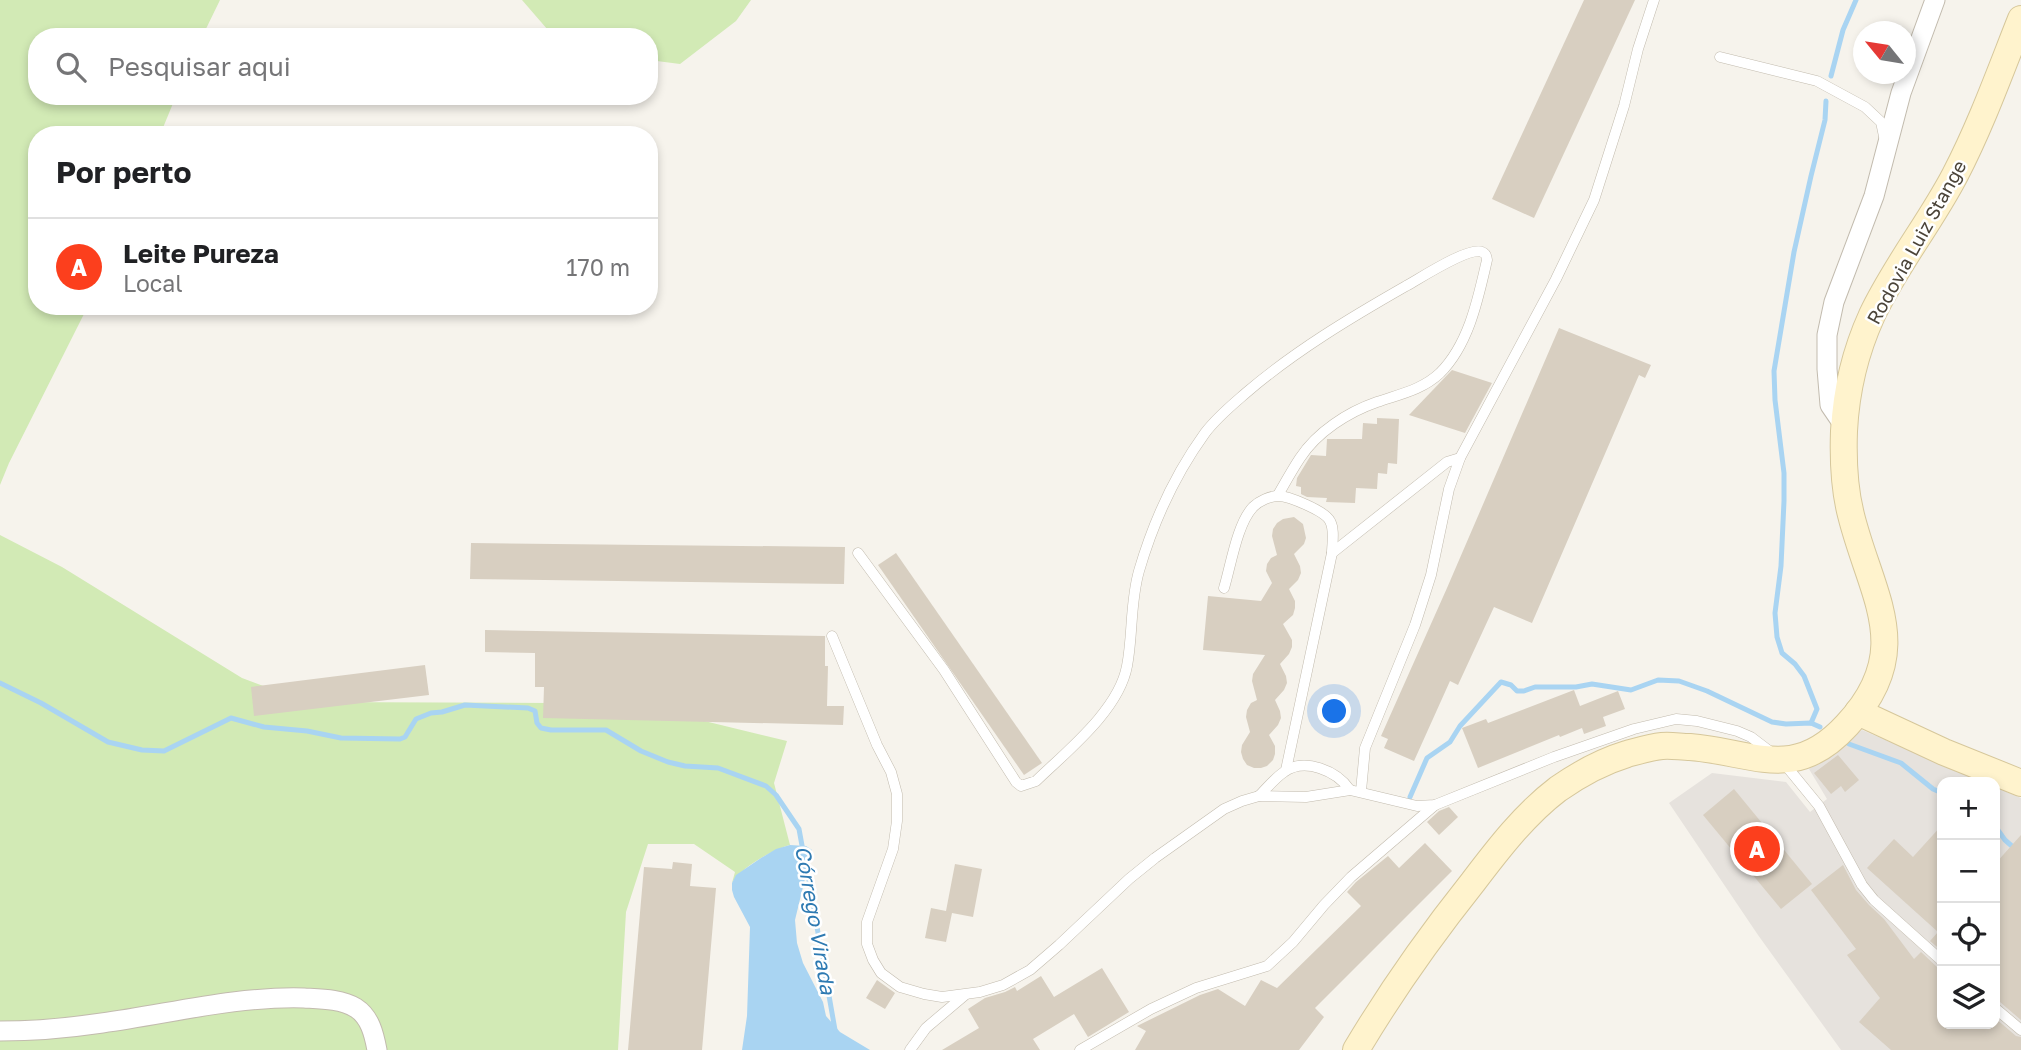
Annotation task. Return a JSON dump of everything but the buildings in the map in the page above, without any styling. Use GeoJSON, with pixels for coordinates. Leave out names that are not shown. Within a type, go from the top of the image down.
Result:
{"type":"FeatureCollection","features":[{"type":"Feature","properties":{"kind":"street"},"geometry":{"type":"LineString","coordinates":[[1844,427],[1830,405],[1827,369],[1827,335],[1834,302],[1874,196],[1900,93],[1935,0]]}},
{"type":"Feature","properties":{"kind":"street","name":"Rodovia Luiz Stange"},"geometry":{"type":"LineString","coordinates":[[1782,761],[1803,757],[1836,736],[1858,712],[1882,667],[1885,638],[1882,610],[1850,513],[1845,487],[1844,427],[1860,346],[1873,313],[1954,177],[1981,122],[2021,19]]}},
{"type":"Feature","properties":{"kind":"street"},"geometry":{"type":"LineString","coordinates":[[1858,712],[1944,752],[2021,783]]}},
{"type":"Feature","properties":{"kind":"street"},"geometry":{"type":"LineString","coordinates":[[1362,1039],[1432,934],[1500,847],[1530,814],[1559,789],[1626,754],[1663,746],[1698,748],[1782,761]]}},
{"type":"Feature","properties":{"kind":"street"},"geometry":{"type":"LineString","coordinates":[[0,1031],[36,1031],[103,1023],[240,1000],[314,998],[337,1001],[356,1008],[367,1019],[377,1050]]}},
{"type":"Feature","properties":{"kind":"lane"},"geometry":{"type":"LineString","coordinates":[[1362,791],[1365,748],[1415,625],[1431,575],[1449,489],[1460,458],[1594,200],[1654,0]]}},
{"type":"Feature","properties":{"kind":"lane"},"geometry":{"type":"LineString","coordinates":[[1720,57],[1817,81],[1865,107],[1881,122],[1886,148]]}},
{"type":"Feature","properties":{"kind":"lane"},"geometry":{"type":"LineString","coordinates":[[858,553],[944,670],[1016,782],[1021,786],[1036,781],[1110,707],[1127,668],[1138,575],[1148,545],[1175,483],[1206,431],[1268,374],[1351,317],[1452,260],[1476,251],[1483,252],[1487,260],[1479,297],[1457,354],[1440,374],[1422,387],[1354,412],[1328,428],[1301,456],[1278,495]]}},
{"type":"Feature","properties":{"kind":"lane"},"geometry":{"type":"LineString","coordinates":[[1332,553],[1447,462],[1460,458]]}},
{"type":"Feature","properties":{"kind":"lane"},"geometry":{"type":"LineString","coordinates":[[1224,588],[1244,522],[1254,506],[1278,495],[1328,517],[1332,525],[1332,553],[1286,770]]}},
{"type":"Feature","properties":{"kind":"lane"},"geometry":{"type":"LineString","coordinates":[[832,636],[891,772],[897,794],[893,849],[867,922],[867,944],[881,973],[900,987],[942,997],[965,995],[1003,985],[1030,970],[1155,858],[1224,809],[1259,796],[1306,797],[1350,790],[1417,806],[1435,805]]}},
{"type":"Feature","properties":{"kind":"lane"},"geometry":{"type":"LineString","coordinates":[[1080,1050],[1151,1009],[1196,988],[1267,966],[1293,942],[1351,877],[1435,805],[1554,757],[1634,729],[1676,719],[1737,731],[1751,737],[1782,761],[1819,806],[1862,885],[1874,900],[1937,957]]}},
{"type":"Feature","properties":{"kind":"lane"},"geometry":{"type":"LineString","coordinates":[[1259,796],[1286,770],[1299,766],[1311,766],[1333,773],[1343,780],[1350,790]]}},
{"type":"Feature","properties":{"kind":"lane"},"geometry":{"type":"LineString","coordinates":[[910,1050],[926,1028],[965,995]]}},
{"type":"Feature","properties":{"kind":"lane"},"geometry":{"type":"LineString","coordinates":[[2000,1012],[2021,1030]]}},
{"type":"Feature","properties":{"kind":"lane"},"geometry":{"type":"LineString","coordinates":[[1349,1050],[1362,1039]]}},
{"type":"Feature","properties":{"kind":"shaded area"},"geometry":{"type":"Polygon","coordinates":[[[1862,730],[1973,777],[1937,777],[1937,1029],[2000,1029],[2000,789],[2021,798],[2021,1050],[1841,1050],[1758,935],[1669,803],[1712,773],[1786,782],[1810,812],[1827,799],[1809,769],[1862,730]]]}},
{"type":"Feature","properties":{"kind":"green space"},"geometry":{"type":"Polygon","coordinates":[[[0,0],[220,0],[206,28],[28,28],[28,105],[172,105],[164,126],[28,126],[28,315],[83,315],[0,485],[0,0]]]}},
{"type":"Feature","properties":{"kind":"green space"},"geometry":{"type":"Polygon","coordinates":[[[522,0],[751,0],[736,21],[680,64],[658,61],[658,28],[546,28],[522,0]]]}},
{"type":"Feature","properties":{"kind":"green space"},"geometry":{"type":"Polygon","coordinates":[[[0,535],[62,567],[242,678],[306,702],[548,703],[651,708],[787,741],[774,783],[790,845],[758,860],[742,871],[732,883],[735,872],[694,844],[648,844],[626,912],[618,1050],[0,1050],[0,535]]]}},
{"type":"Feature","properties":{"kind":"water"},"geometry":{"type":"Polygon","coordinates":[[[790,845],[806,846],[812,850],[795,920],[797,943],[803,963],[823,1002],[826,1016],[840,1032],[870,1050],[742,1050],[747,1016],[750,927],[734,897],[732,883],[736,875],[761,858],[790,845]]]}},
{"type":"Feature","properties":{"kind":"waterway"},"geometry":{"type":"LineString","coordinates":[[1831,76],[1843,30],[1856,0]]}},
{"type":"Feature","properties":{"kind":"waterway"},"geometry":{"type":"LineString","coordinates":[[1811,723],[1817,709],[1804,676],[1782,653],[1777,637],[1775,613],[1781,566],[1784,473],[1774,371],[1794,252],[1825,120],[1826,101]]}},
{"type":"Feature","properties":{"kind":"waterway","name":"Córrego Virada"},"geometry":{"type":"LineString","coordinates":[[1410,797],[1427,758],[1450,742],[1460,726],[1501,682],[1511,685],[1517,691],[1524,691],[1535,687],[1576,687],[1592,684],[1631,690],[1658,680],[1679,681],[1707,691],[1772,722],[1811,723],[1820,727]]}},
{"type":"Feature","properties":{"kind":"waterway","name":"Córrego Virada"},"geometry":{"type":"LineString","coordinates":[[0,683],[41,703],[108,742],[142,750],[164,751],[231,718],[264,727],[307,731],[341,738],[400,739],[405,737],[416,719],[431,713],[465,705],[528,708],[535,711],[537,723],[541,728],[606,730],[641,751],[668,762],[718,768],[766,786],[776,795],[799,829],[803,851]]}},
{"type":"Feature","properties":{"kind":"waterway","name":"Córrego Virada"},"geometry":{"type":"LineString","coordinates":[[1849,744],[1901,763],[1937,791]]}},
{"type":"Feature","properties":{"kind":"waterway","name":"Córrego Virada"},"geometry":{"type":"LineString","coordinates":[[2000,833],[2021,854]]}},
{"type":"Feature","properties":{"kind":"waterway","name":"Córrego Virada"},"geometry":{"type":"LineString","coordinates":[[806,864],[835,1030]]}},
{"type":"Feature","properties":{"kind":"place","name":"Leite Pureza"},"geometry":{"type":"Point","coordinates":[1757,849]}}]}
